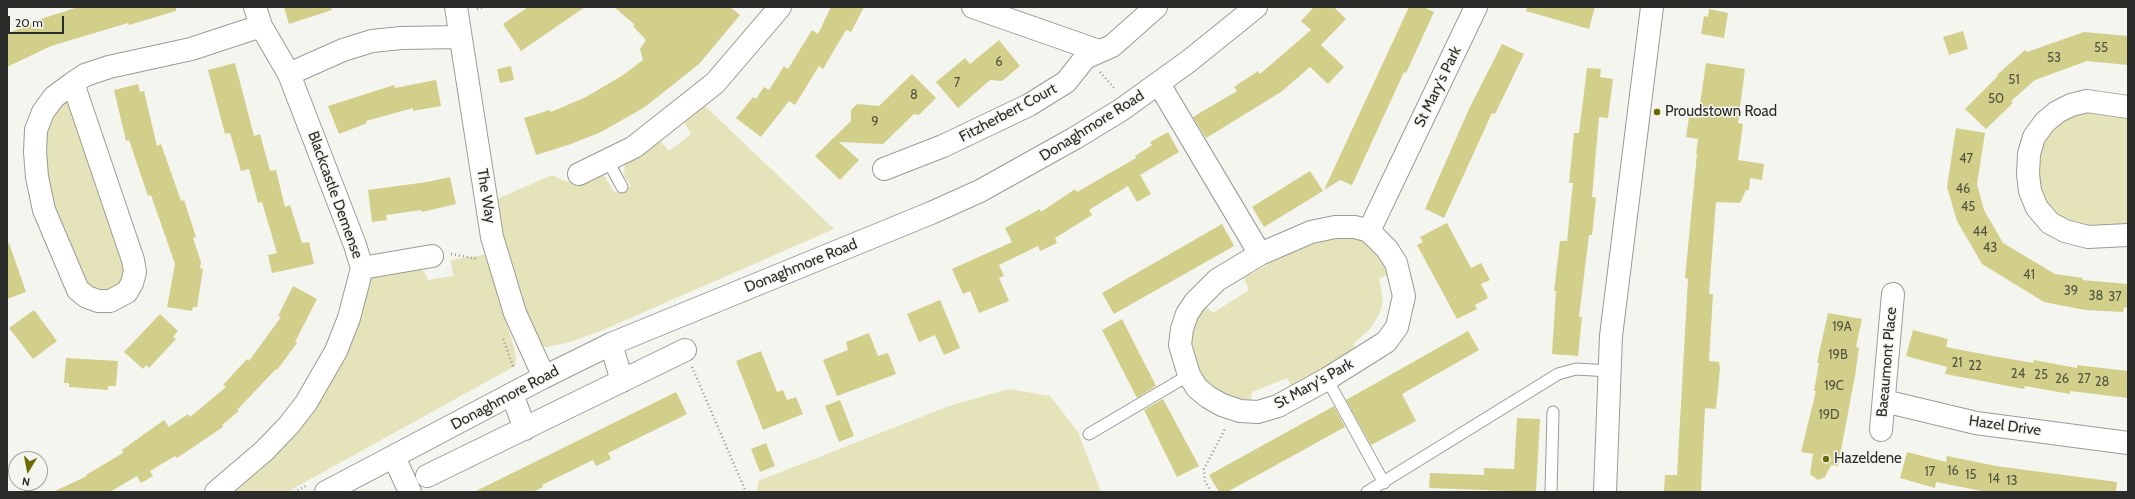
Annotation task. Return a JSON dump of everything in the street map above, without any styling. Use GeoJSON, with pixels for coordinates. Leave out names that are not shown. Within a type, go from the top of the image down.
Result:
{"type":"FeatureCollection","features":[{"type":"Feature","properties":{"kind":"street","name":"The Way"},"geometry":{"type":"LineString","coordinates":[[456,7],[492,237],[515,313],[544,377]]}},
{"type":"Feature","properties":{"kind":"street"},"geometry":{"type":"LineString","coordinates":[[579,174],[634,147],[716,83],[780,7]]}},
{"type":"Feature","properties":{"kind":"street"},"geometry":{"type":"LineString","coordinates":[[973,7],[1092,54]]}},
{"type":"Feature","properties":{"kind":"street","name":"Fitzherbert Court"},"geometry":{"type":"LineString","coordinates":[[884,169],[943,146],[1029,105],[1066,82],[1092,54],[1112,46],[1156,7]]}},
{"type":"Feature","properties":{"kind":"street","name":"Donaghmore Road"},"geometry":{"type":"LineString","coordinates":[[326,492],[544,377],[611,344],[959,200],[1026,167],[1120,110],[1158,84],[1256,7]]}},
{"type":"Feature","properties":{"kind":"street","name":"St Mary's Park"},"geometry":{"type":"LineString","coordinates":[[1369,232],[1476,7]]}},
{"type":"Feature","properties":{"kind":"street"},"geometry":{"type":"LineString","coordinates":[[1605,492],[1612,328],[1652,7]]}},
{"type":"Feature","properties":{"kind":"street","name":"Blackcastle Demense"},"geometry":{"type":"LineString","coordinates":[[73,83],[133,260],[135,272],[130,287],[120,297],[110,301],[98,301],[87,297],[78,290],[44,210],[37,177],[35,152],[36,130],[43,112],[54,97],[73,83],[85,75],[109,67],[191,49],[258,17],[289,74],[355,245],[362,268],[349,318],[336,351],[306,404],[289,425],[264,451],[216,492]]}},
{"type":"Feature","properties":{"kind":"street"},"geometry":{"type":"LineString","coordinates":[[289,74],[343,50],[372,41],[401,38],[460,37]]}},
{"type":"Feature","properties":{"kind":"street"},"geometry":{"type":"LineString","coordinates":[[1158,84],[1260,254]]}},
{"type":"Feature","properties":{"kind":"street"},"geometry":{"type":"LineString","coordinates":[[2128,107],[2087,101],[2071,105],[2057,112],[2045,122],[2034,137],[2029,154],[2028,174],[2030,191],[2037,208],[2050,223],[2066,231],[2088,237],[2128,235]]}},
{"type":"Feature","properties":{"kind":"street","name":"St Mary's Park"},"geometry":{"type":"LineString","coordinates":[[1355,227],[1369,232],[1387,249],[1396,263],[1404,296],[1397,327],[1386,342],[1327,379],[1278,406],[1258,412],[1235,410],[1208,398],[1196,388],[1189,375],[1180,345],[1182,329],[1187,314],[1205,291],[1218,280],[1260,254],[1311,232],[1335,228],[1355,227]]}},
{"type":"Feature","properties":{"kind":"street"},"geometry":{"type":"LineString","coordinates":[[362,268],[432,256]]}},
{"type":"Feature","properties":{"kind":"street","name":"Baeaumont Place"},"geometry":{"type":"LineString","coordinates":[[1881,430],[1893,294]]}},
{"type":"Feature","properties":{"kind":"street"},"geometry":{"type":"LineString","coordinates":[[611,344],[622,381]]}},
{"type":"Feature","properties":{"kind":"street"},"geometry":{"type":"LineString","coordinates":[[427,476],[685,350]]}},
{"type":"Feature","properties":{"kind":"street"},"geometry":{"type":"LineString","coordinates":[[512,394],[525,429]]}},
{"type":"Feature","properties":{"kind":"street","name":"Hazel Drive"},"geometry":{"type":"LineString","coordinates":[[1884,402],[1976,423],[2128,443]]}},
{"type":"Feature","properties":{"kind":"street"},"geometry":{"type":"LineString","coordinates":[[394,457],[410,492]]}},
{"type":"Feature","properties":{"kind":"lane"},"geometry":{"type":"LineString","coordinates":[[608,161],[622,186]]}},
{"type":"Feature","properties":{"kind":"lane"},"geometry":{"type":"LineString","coordinates":[[1368,492],[1558,374],[1576,369],[1610,372]]}},
{"type":"Feature","properties":{"kind":"lane"},"geometry":{"type":"LineString","coordinates":[[1089,434],[1189,375]]}},
{"type":"Feature","properties":{"kind":"lane"},"geometry":{"type":"LineString","coordinates":[[1327,379],[1384,482]]}},
{"type":"Feature","properties":{"kind":"lane"},"geometry":{"type":"LineString","coordinates":[[1551,492],[1553,412]]}},
{"type":"Feature","properties":{"kind":"path"},"geometry":{"type":"LineString","coordinates":[[1092,54],[1115,88],[1115,97],[1120,110]]}},
{"type":"Feature","properties":{"kind":"path"},"geometry":{"type":"LineString","coordinates":[[432,256],[451,254],[479,259],[481,264]]}},
{"type":"Feature","properties":{"kind":"path"},"geometry":{"type":"LineString","coordinates":[[502,338],[515,372]]}},
{"type":"Feature","properties":{"kind":"path"},"geometry":{"type":"LineString","coordinates":[[685,350],[746,492]]}},
{"type":"Feature","properties":{"kind":"path"},"geometry":{"type":"LineString","coordinates":[[1211,492],[1205,481],[1204,469],[1235,410]]}},
{"type":"Feature","properties":{"kind":"green space"},"geometry":{"type":"Polygon","coordinates":[[[67,99],[71,104],[126,261],[121,286],[101,294],[89,289],[66,245],[42,162],[45,128],[62,101],[67,99]]]}},
{"type":"Feature","properties":{"kind":"green space"},"geometry":{"type":"Polygon","coordinates":[[[704,105],[834,229],[603,330],[567,343],[546,347],[535,342],[513,278],[501,227],[497,199],[552,175],[562,180],[575,183],[598,175],[604,176],[615,193],[631,186],[624,176],[625,163],[658,138],[669,151],[691,134],[684,122],[704,105]]]}},
{"type":"Feature","properties":{"kind":"green space"},"geometry":{"type":"Polygon","coordinates":[[[2098,111],[2128,118],[2128,226],[2077,227],[2056,218],[2043,198],[2037,158],[2045,138],[2055,122],[2079,113],[2098,111]]]}},
{"type":"Feature","properties":{"kind":"green space"},"geometry":{"type":"Polygon","coordinates":[[[1343,234],[1364,241],[1380,253],[1394,273],[1379,278],[1383,300],[1380,313],[1370,329],[1353,344],[1361,354],[1294,390],[1287,378],[1252,392],[1250,404],[1240,403],[1202,381],[1188,347],[1192,323],[1203,304],[1213,313],[1249,290],[1244,278],[1293,250],[1320,239],[1343,234]]]}},
{"type":"Feature","properties":{"kind":"green space"},"geometry":{"type":"Polygon","coordinates":[[[488,254],[496,289],[514,348],[516,358],[515,366],[287,492],[229,492],[259,471],[311,413],[367,280],[373,275],[419,268],[423,270],[428,280],[453,276],[451,260],[488,254]]]}},
{"type":"Feature","properties":{"kind":"green space"},"geometry":{"type":"Polygon","coordinates":[[[1009,389],[1050,396],[1078,432],[1101,492],[757,492],[758,481],[949,406],[1009,389]]]}},
{"type":"Feature","properties":{"kind":"building"},"geometry":{"type":"Polygon","coordinates":[[[78,7],[176,7],[176,11],[129,25],[128,23],[51,46],[7,67],[7,34],[38,20],[78,7]]]}},
{"type":"Feature","properties":{"kind":"building"},"geometry":{"type":"Polygon","coordinates":[[[284,7],[331,7],[332,10],[289,24],[284,7]]]}},
{"type":"Feature","properties":{"kind":"building"},"geometry":{"type":"Polygon","coordinates":[[[528,7],[585,7],[521,51],[503,24],[528,7]]]}},
{"type":"Feature","properties":{"kind":"building"},"geometry":{"type":"Polygon","coordinates":[[[614,7],[730,7],[740,15],[699,64],[645,107],[601,132],[571,144],[536,155],[524,118],[550,110],[551,112],[586,97],[623,75],[643,60],[640,49],[646,40],[633,26],[635,25],[614,7]]]}},
{"type":"Feature","properties":{"kind":"building"},"geometry":{"type":"Polygon","coordinates":[[[831,7],[864,7],[851,32],[846,30],[823,69],[819,66],[795,105],[789,101],[761,137],[736,118],[753,97],[756,99],[764,87],[769,90],[784,66],[788,69],[812,30],[818,34],[831,7]]]}},
{"type":"Feature","properties":{"kind":"building"},"geometry":{"type":"Polygon","coordinates":[[[1314,7],[1334,7],[1346,19],[1321,45],[1344,67],[1328,84],[1310,67],[1281,92],[1206,138],[1193,117],[1237,91],[1234,87],[1258,71],[1260,74],[1311,30],[1301,21],[1314,7]]]}},
{"type":"Feature","properties":{"kind":"building"},"geometry":{"type":"Polygon","coordinates":[[[1409,7],[1423,7],[1434,12],[1406,73],[1404,72],[1352,185],[1340,180],[1324,190],[1409,7]]]}},
{"type":"Feature","properties":{"kind":"building"},"geometry":{"type":"Polygon","coordinates":[[[1527,7],[1595,7],[1589,29],[1526,11],[1527,7]]]}},
{"type":"Feature","properties":{"kind":"building"},"geometry":{"type":"Polygon","coordinates":[[[1709,9],[1728,13],[1724,38],[1701,34],[1704,16],[1708,17],[1709,9]]]}},
{"type":"Feature","properties":{"kind":"building"},"geometry":{"type":"Polygon","coordinates":[[[1963,31],[1968,49],[1949,55],[1943,37],[1963,31]]]}},
{"type":"Feature","properties":{"kind":"building"},"geometry":{"type":"Polygon","coordinates":[[[2084,32],[2128,36],[2128,65],[2087,61],[2035,80],[2011,101],[2013,103],[1986,129],[1965,109],[1998,76],[1997,75],[2025,50],[2027,52],[2084,32]]]}},
{"type":"Feature","properties":{"kind":"building"},"geometry":{"type":"Polygon","coordinates":[[[999,40],[1020,66],[1002,81],[990,80],[958,108],[936,82],[965,58],[970,64],[999,40]]]}},
{"type":"Feature","properties":{"kind":"building"},"geometry":{"type":"Polygon","coordinates":[[[1502,44],[1524,54],[1495,114],[1492,113],[1444,218],[1425,209],[1469,109],[1502,44]]]}},
{"type":"Feature","properties":{"kind":"building"},"geometry":{"type":"Polygon","coordinates":[[[235,63],[254,136],[260,134],[270,171],[276,170],[285,207],[290,205],[302,243],[309,242],[314,264],[272,273],[268,255],[277,253],[262,202],[258,203],[249,169],[241,171],[230,133],[225,134],[208,70],[235,63]]]}},
{"type":"Feature","properties":{"kind":"building"},"geometry":{"type":"Polygon","coordinates":[[[1706,63],[1745,69],[1738,123],[1743,124],[1738,160],[1764,164],[1762,180],[1750,178],[1749,190],[1746,190],[1740,203],[1716,202],[1709,294],[1713,294],[1709,361],[1719,362],[1720,368],[1716,409],[1705,408],[1701,492],[1664,492],[1665,475],[1677,475],[1688,279],[1685,278],[1698,139],[1686,137],[1689,117],[1698,118],[1706,63]]]}},
{"type":"Feature","properties":{"kind":"building"},"geometry":{"type":"Polygon","coordinates":[[[511,66],[514,80],[500,83],[497,69],[511,66]]]}},
{"type":"Feature","properties":{"kind":"building"},"geometry":{"type":"Polygon","coordinates":[[[1587,68],[1601,69],[1600,77],[1613,79],[1608,118],[1599,117],[1592,197],[1596,198],[1592,235],[1589,235],[1579,317],[1582,317],[1578,356],[1552,354],[1556,291],[1554,291],[1560,241],[1567,241],[1573,183],[1569,183],[1574,133],[1579,133],[1587,68]]]}},
{"type":"Feature","properties":{"kind":"building"},"geometry":{"type":"Polygon","coordinates":[[[912,74],[936,98],[919,115],[914,114],[883,144],[839,142],[859,160],[840,180],[815,156],[851,121],[851,110],[857,104],[879,106],[912,74]]]}},
{"type":"Feature","properties":{"kind":"building"},"geometry":{"type":"Polygon","coordinates":[[[436,80],[441,106],[413,111],[413,108],[366,121],[367,123],[339,134],[328,106],[394,85],[395,88],[436,80]]]}},
{"type":"Feature","properties":{"kind":"building"},"geometry":{"type":"Polygon","coordinates":[[[138,84],[140,92],[144,91],[157,146],[161,144],[181,201],[184,200],[196,237],[193,238],[201,262],[200,268],[203,269],[197,307],[193,307],[192,311],[167,307],[175,264],[151,195],[148,196],[129,140],[126,141],[114,90],[138,84]]]}},
{"type":"Feature","properties":{"kind":"building"},"geometry":{"type":"Polygon","coordinates":[[[1956,128],[1985,133],[1977,184],[1984,210],[2003,243],[2055,274],[2083,278],[2082,280],[2128,284],[2128,308],[2124,307],[2123,312],[2085,310],[2044,302],[1982,264],[1957,221],[1947,187],[1956,128]]]}},
{"type":"Feature","properties":{"kind":"building"},"geometry":{"type":"Polygon","coordinates":[[[1168,132],[1179,152],[1140,175],[1151,194],[1137,202],[1128,186],[1089,210],[1092,215],[1055,238],[1057,243],[1040,251],[1038,246],[999,265],[1004,276],[999,278],[1009,301],[979,313],[970,291],[963,294],[952,269],[1012,242],[1005,228],[1040,209],[1041,212],[1075,189],[1077,192],[1136,158],[1135,156],[1152,145],[1150,142],[1168,132]]]}},
{"type":"Feature","properties":{"kind":"building"},"geometry":{"type":"Polygon","coordinates":[[[1310,171],[1323,191],[1264,227],[1252,207],[1310,171]]]}},
{"type":"Feature","properties":{"kind":"building"},"geometry":{"type":"Polygon","coordinates":[[[450,177],[456,204],[422,212],[421,210],[386,215],[387,220],[372,222],[368,190],[427,182],[450,177]]]}},
{"type":"Feature","properties":{"kind":"building"},"geometry":{"type":"Polygon","coordinates":[[[1447,223],[1471,268],[1481,263],[1490,280],[1481,284],[1488,298],[1475,305],[1477,309],[1457,319],[1417,245],[1423,242],[1420,237],[1447,223]]]}},
{"type":"Feature","properties":{"kind":"building"},"geometry":{"type":"Polygon","coordinates":[[[1222,224],[1234,246],[1114,314],[1102,293],[1222,224]]]}},
{"type":"Feature","properties":{"kind":"building"},"geometry":{"type":"Polygon","coordinates":[[[9,243],[26,292],[7,299],[7,244],[9,243]]]}},
{"type":"Feature","properties":{"kind":"building"},"geometry":{"type":"Polygon","coordinates":[[[293,286],[317,299],[295,342],[297,343],[277,370],[276,369],[237,410],[239,411],[222,425],[223,427],[177,458],[175,456],[150,471],[153,476],[141,483],[137,476],[110,492],[53,492],[87,476],[86,475],[123,453],[122,450],[164,420],[169,427],[188,414],[190,417],[226,387],[223,385],[247,359],[249,361],[281,317],[278,316],[293,286]]]}},
{"type":"Feature","properties":{"kind":"building"},"geometry":{"type":"Polygon","coordinates":[[[940,300],[960,348],[944,355],[935,335],[919,342],[907,314],[940,300]]]}},
{"type":"Feature","properties":{"kind":"building"},"geometry":{"type":"Polygon","coordinates":[[[34,310],[57,341],[33,359],[9,328],[34,310]]]}},
{"type":"Feature","properties":{"kind":"building"},"geometry":{"type":"Polygon","coordinates":[[[1828,313],[1862,319],[1856,347],[1859,348],[1855,376],[1838,466],[1831,465],[1825,477],[1818,480],[1810,474],[1813,454],[1801,452],[1816,391],[1814,391],[1819,363],[1817,363],[1828,313]]]}},
{"type":"Feature","properties":{"kind":"building"},"geometry":{"type":"Polygon","coordinates":[[[160,314],[178,331],[173,337],[176,339],[149,368],[146,365],[143,369],[124,352],[160,314]]]}},
{"type":"Feature","properties":{"kind":"building"},"geometry":{"type":"Polygon","coordinates":[[[1122,319],[1156,386],[1137,398],[1102,330],[1122,319]]]}},
{"type":"Feature","properties":{"kind":"building"},"geometry":{"type":"Polygon","coordinates":[[[1913,330],[1948,339],[1946,347],[1993,356],[2033,363],[2034,360],[2077,368],[2077,365],[2128,371],[2128,398],[2070,391],[2070,394],[2025,386],[2024,389],[1945,374],[1947,367],[1906,356],[1913,330]]]}},
{"type":"Feature","properties":{"kind":"building"},"geometry":{"type":"Polygon","coordinates":[[[1468,331],[1479,350],[1402,394],[1416,421],[1371,445],[1346,400],[1468,331]]]}},
{"type":"Feature","properties":{"kind":"building"},"geometry":{"type":"Polygon","coordinates":[[[869,333],[878,356],[888,353],[896,374],[837,396],[823,360],[848,350],[846,342],[869,333]]]}},
{"type":"Feature","properties":{"kind":"building"},"geometry":{"type":"Polygon","coordinates":[[[761,351],[777,392],[783,390],[787,400],[796,397],[803,414],[763,430],[736,361],[761,351]]]}},
{"type":"Feature","properties":{"kind":"building"},"geometry":{"type":"Polygon","coordinates":[[[66,358],[118,361],[116,386],[108,386],[108,390],[69,387],[69,383],[64,383],[66,358]]]}},
{"type":"Feature","properties":{"kind":"building"},"geometry":{"type":"Polygon","coordinates":[[[676,392],[687,414],[608,453],[611,459],[596,466],[593,460],[542,485],[543,487],[533,492],[474,492],[676,392]]]}},
{"type":"Feature","properties":{"kind":"building"},"geometry":{"type":"Polygon","coordinates":[[[1163,399],[1199,466],[1177,477],[1144,410],[1163,399]]]}},
{"type":"Feature","properties":{"kind":"building"},"geometry":{"type":"Polygon","coordinates":[[[840,400],[854,436],[839,442],[825,406],[840,400]]]}},
{"type":"Feature","properties":{"kind":"building"},"geometry":{"type":"Polygon","coordinates":[[[1334,406],[1345,427],[1227,492],[1219,492],[1209,475],[1334,406]]]}},
{"type":"Feature","properties":{"kind":"building"},"geometry":{"type":"Polygon","coordinates":[[[1517,418],[1540,419],[1536,492],[1429,488],[1430,473],[1484,475],[1484,468],[1514,469],[1517,418]]]}},
{"type":"Feature","properties":{"kind":"building"},"geometry":{"type":"Polygon","coordinates":[[[766,443],[775,466],[760,472],[751,449],[766,443]]]}},
{"type":"Feature","properties":{"kind":"building"},"geometry":{"type":"Polygon","coordinates":[[[1907,452],[1946,462],[1947,456],[1996,466],[2117,482],[2116,492],[1987,492],[1936,482],[1935,488],[1900,478],[1907,452]]]}},
{"type":"Feature","properties":{"kind":"place","name":"Proudstown Road"},"geometry":{"type":"Point","coordinates":[1657,112]}},
{"type":"Feature","properties":{"kind":"place","name":"Hazeldene"},"geometry":{"type":"Point","coordinates":[1826,459]}}]}
